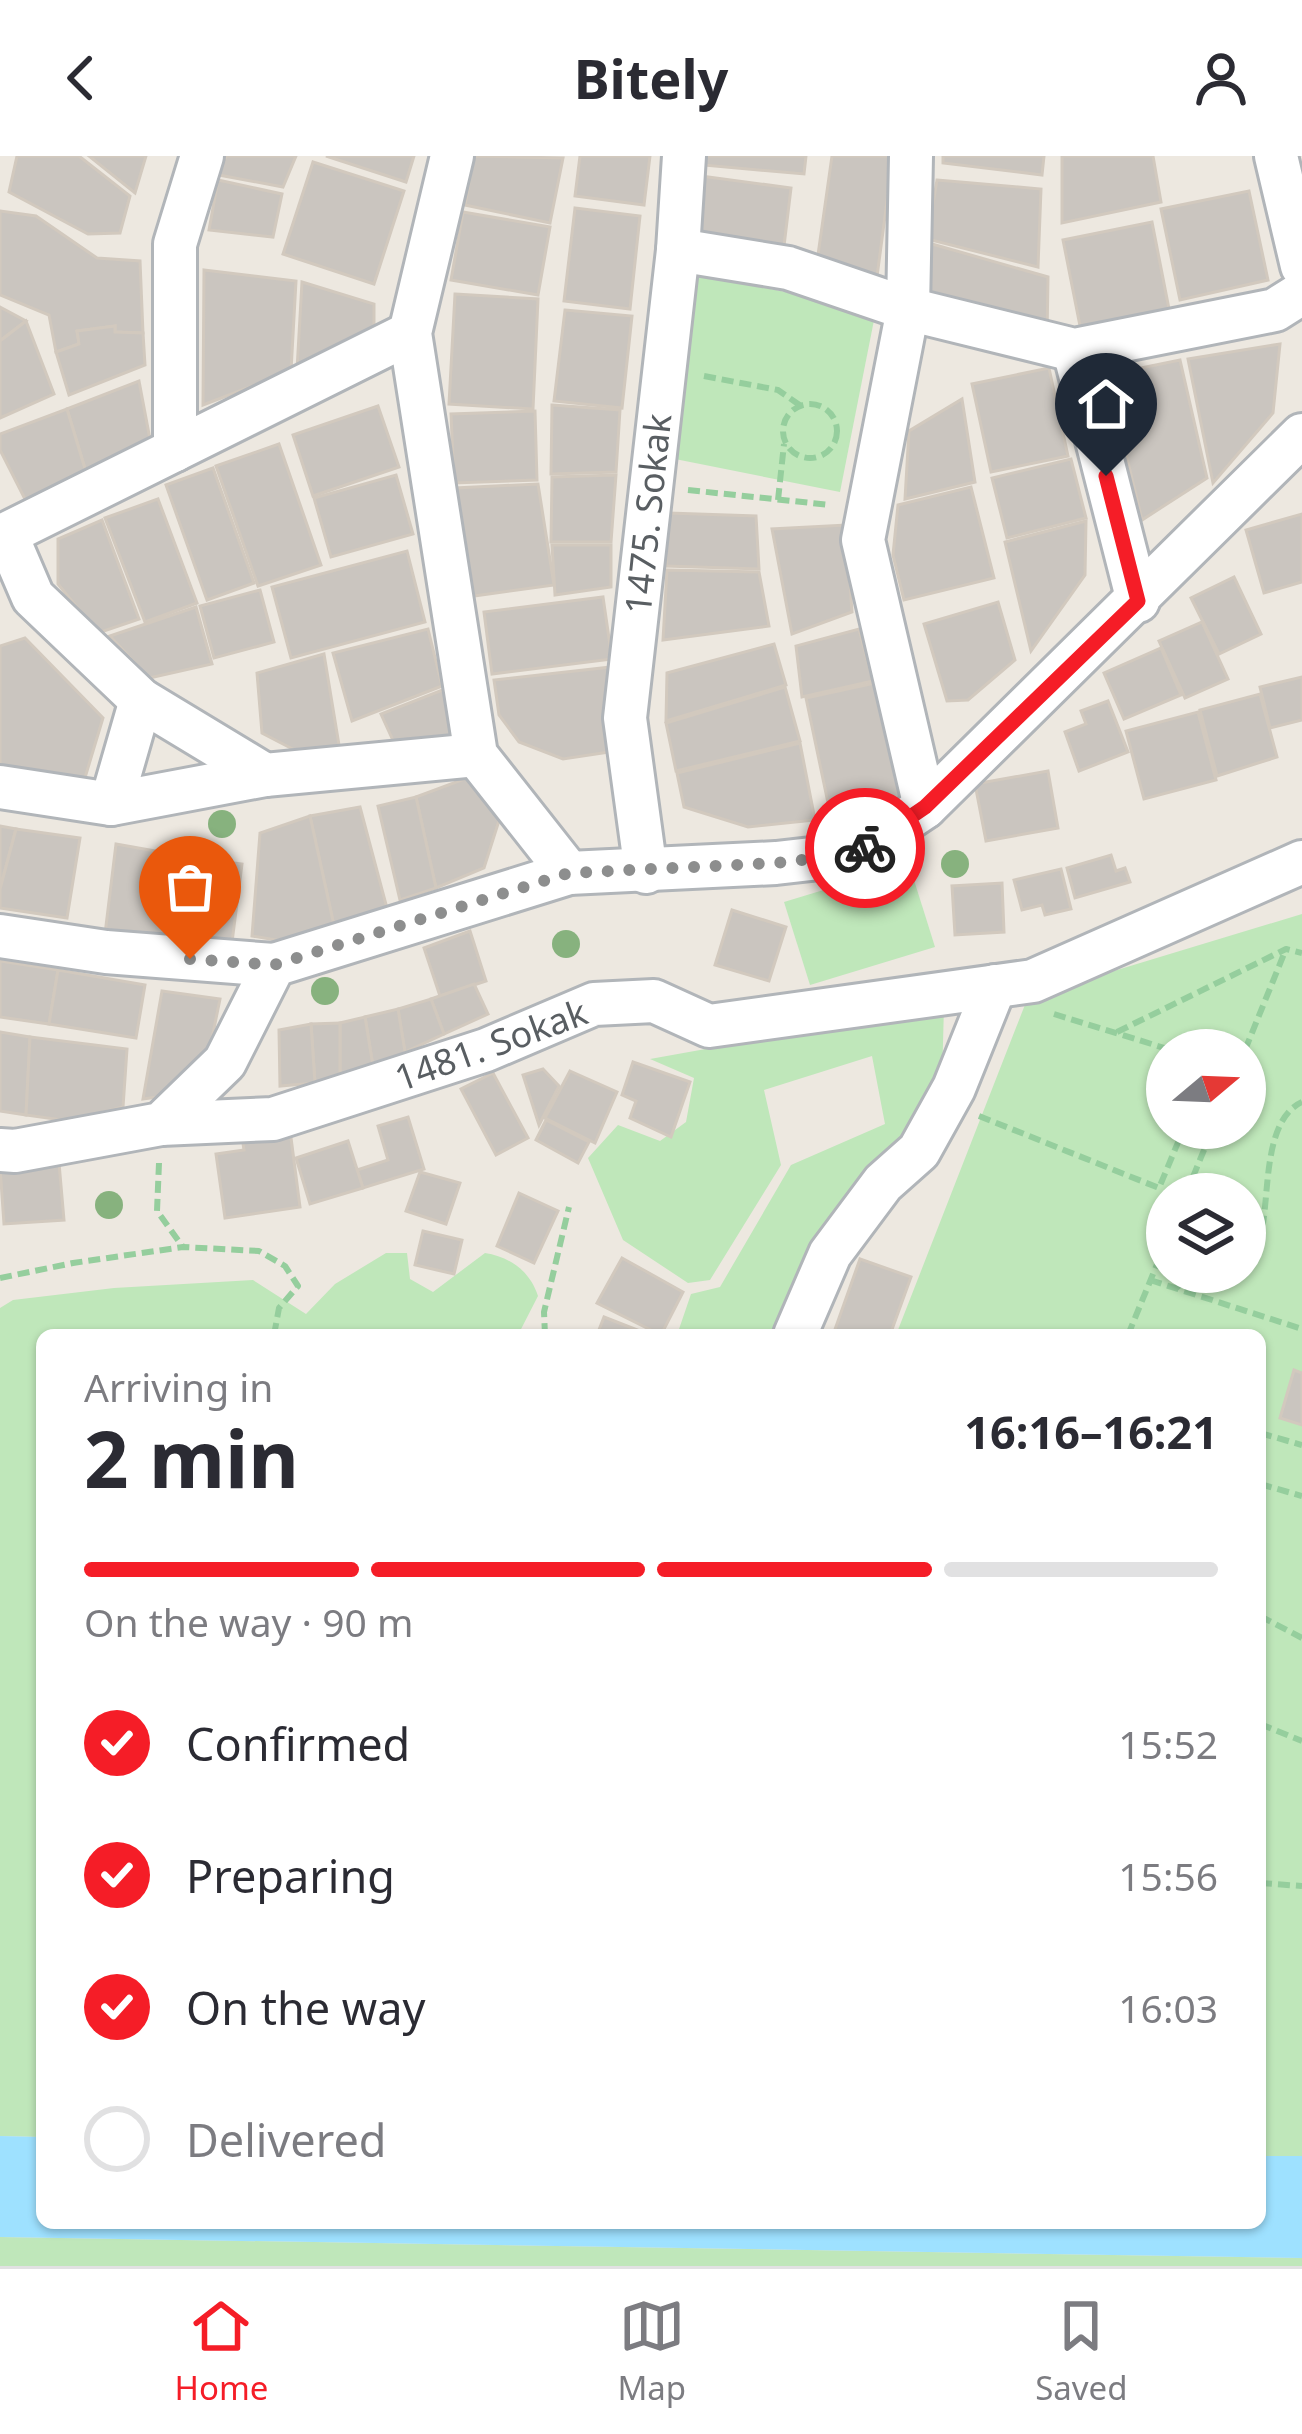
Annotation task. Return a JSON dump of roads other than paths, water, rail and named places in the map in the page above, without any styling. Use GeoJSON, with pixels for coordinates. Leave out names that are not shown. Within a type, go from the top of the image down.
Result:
{"type":"FeatureCollection","features":[{"type":"Feature","properties":{"kind":"street"},"geometry":{"type":"LineString","coordinates":[[175,450],[175,244],[202,156]]}},
{"type":"Feature","properties":{"kind":"street"},"geometry":{"type":"LineString","coordinates":[[452,156],[410,333],[476,755],[569,873]]}},
{"type":"Feature","properties":{"kind":"street","name":"1475. Sokak"},"geometry":{"type":"LineString","coordinates":[[646,872],[625,718],[678,250],[684,156]]}},
{"type":"Feature","properties":{"kind":"street"},"geometry":{"type":"LineString","coordinates":[[911,156],[908,309],[863,540],[925,807]]}},
{"type":"Feature","properties":{"kind":"street"},"geometry":{"type":"LineString","coordinates":[[1276,156],[1302,266]]}},
{"type":"Feature","properties":{"kind":"street"},"geometry":{"type":"LineString","coordinates":[[678,250],[788,268],[908,309],[1074,350],[1275,310],[1302,293]]}},
{"type":"Feature","properties":{"kind":"street"},"geometry":{"type":"LineString","coordinates":[[265,776],[142,700],[16,603],[3,528],[175,450],[410,333]]}},
{"type":"Feature","properties":{"kind":"street"},"geometry":{"type":"LineString","coordinates":[[1074,350],[1138,601]]}},
{"type":"Feature","properties":{"kind":"street"},"geometry":{"type":"LineString","coordinates":[[0,936],[106,952],[274,965],[569,873],[646,872],[855,854],[925,807],[1302,435]]}},
{"type":"Feature","properties":{"kind":"street"},"geometry":{"type":"LineString","coordinates":[[111,804],[142,700]]}},
{"type":"Feature","properties":{"kind":"street"},"geometry":{"type":"LineString","coordinates":[[0,787],[111,804],[265,776],[476,755]]}},
{"type":"Feature","properties":{"kind":"street","name":"1481. Sokak"},"geometry":{"type":"LineString","coordinates":[[0,1150],[161,1124],[273,1119],[486,1050],[594,1004],[654,1001],[709,1026],[1027,994],[1302,862]]}},
{"type":"Feature","properties":{"kind":"street"},"geometry":{"type":"LineString","coordinates":[[161,1124],[225,1062],[274,965]]}},
{"type":"Feature","properties":{"kind":"street"},"geometry":{"type":"LineString","coordinates":[[798,1329],[830,1255],[883,1183],[920,1150],[954,1088],[1027,994]]}},
{"type":"Feature","properties":{"kind":"water"},"geometry":{"type":"Polygon","coordinates":[[[0,2136],[36,2137],[36,2229],[1266,2229],[1266,2156],[1302,2156],[1302,2258],[0,2237],[0,2136]]]}}]}
